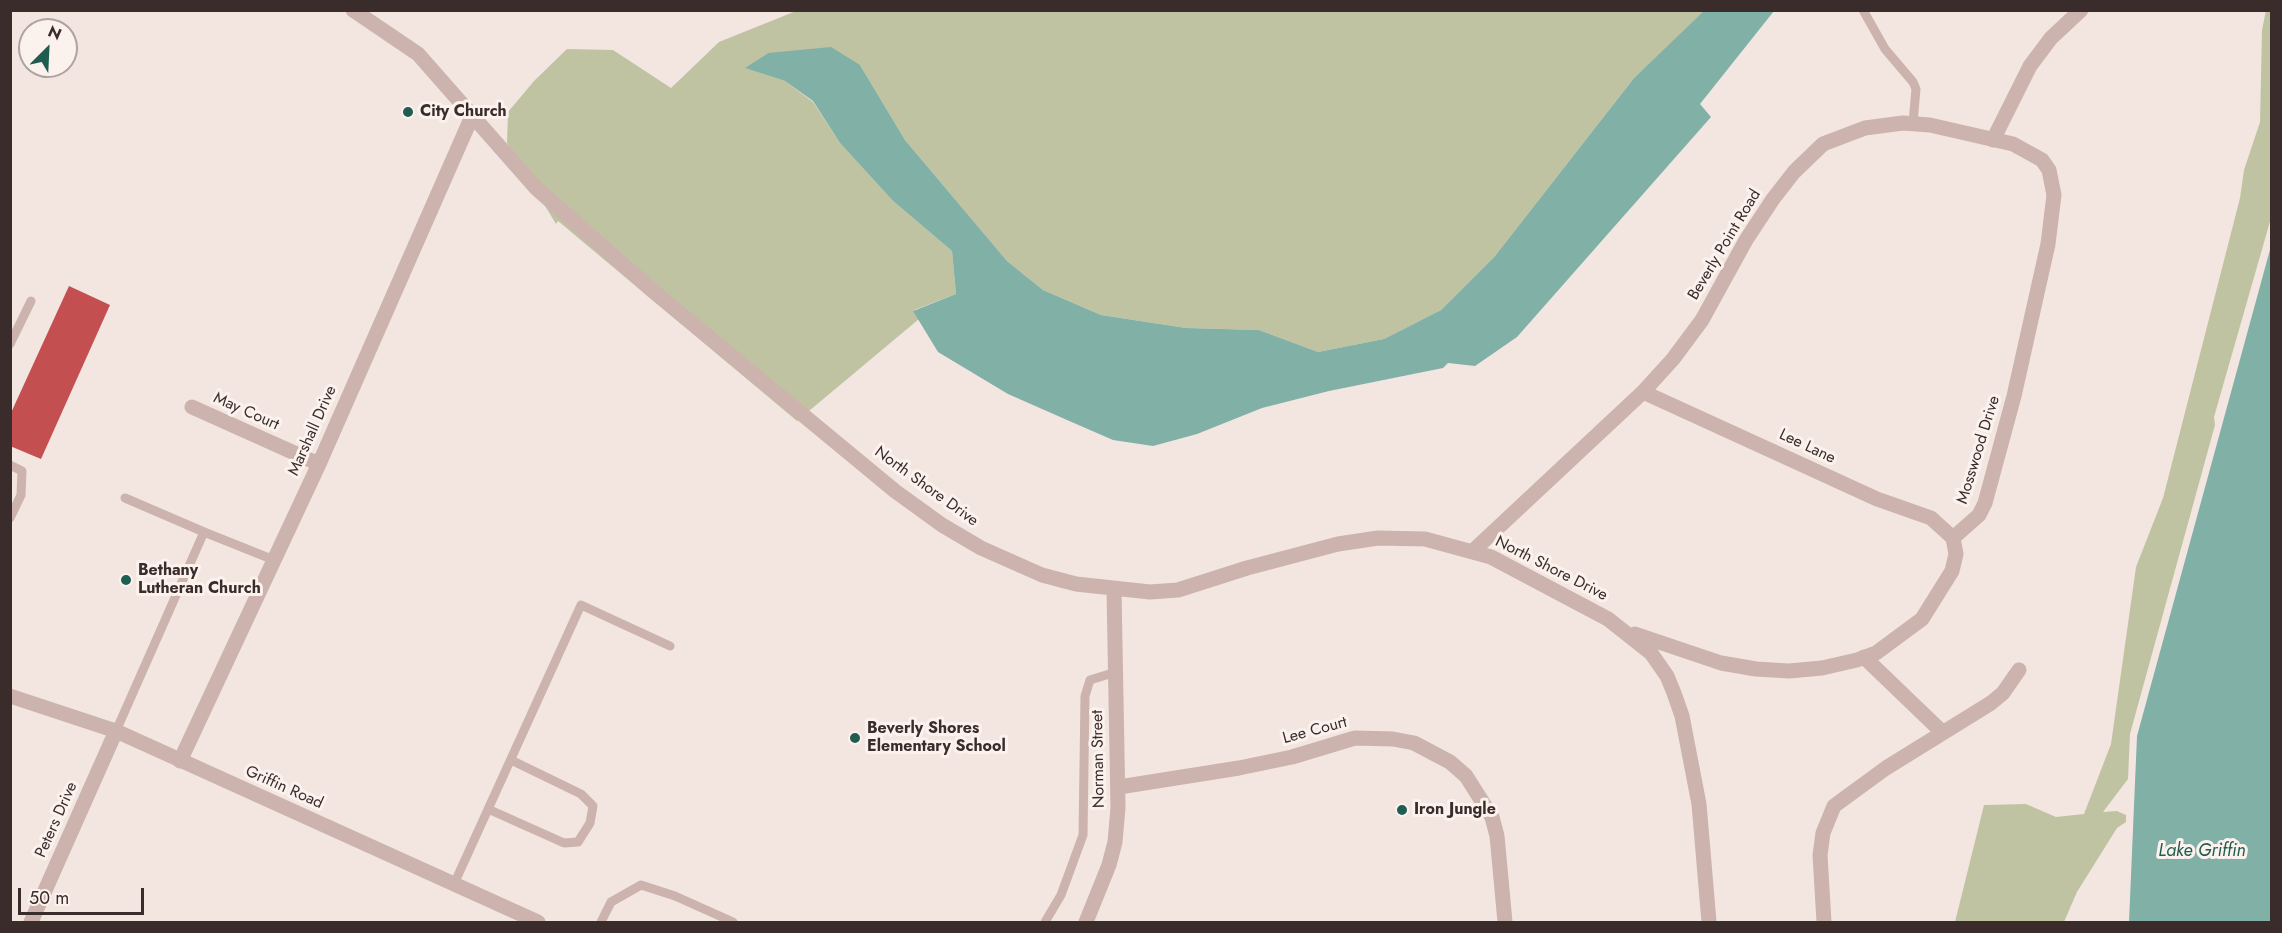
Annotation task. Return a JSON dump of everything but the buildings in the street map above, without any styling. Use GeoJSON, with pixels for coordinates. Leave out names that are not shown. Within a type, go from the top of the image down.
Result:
{"type":"FeatureCollection","features":[{"type":"Feature","properties":{"kind":"street","name":"North Shore Drive"},"geometry":{"type":"LineString","coordinates":[[353,10],[418,54],[536,188],[653,291],[895,491],[942,525],[1011,562],[1065,581],[1113,590],[1150,592],[1178,590],[1316,549],[1378,538],[1425,539],[1474,550],[1514,567],[1626,632],[1660,664],[1682,716],[1699,804],[1709,922]]}},
{"type":"Feature","properties":{"kind":"street"},"geometry":{"type":"LineString","coordinates":[[1992,140],[2030,66],[2051,38],[2081,10]]}},
{"type":"Feature","properties":{"kind":"street","name":"Marshall Drive"},"geometry":{"type":"LineString","coordinates":[[180,761],[319,465],[473,114]]}},
{"type":"Feature","properties":{"kind":"street","name":"Beverly Point Road"},"geometry":{"type":"LineString","coordinates":[[1474,550],[1643,392],[1673,358],[1702,320],[1746,240],[1773,199],[1794,172],[1823,144],[1865,128],[1913,123],[1992,140]]}},
{"type":"Feature","properties":{"kind":"street","name":"Mosswood Drive"},"geometry":{"type":"LineString","coordinates":[[1953,538],[1979,515],[1985,502],[2014,396],[2048,244],[2054,195],[2049,170],[2042,160],[2013,144],[1992,140]]}},
{"type":"Feature","properties":{"kind":"street","name":"Lee Lane"},"geometry":{"type":"LineString","coordinates":[[1643,392],[1877,499],[1931,518],[1953,538]]}},
{"type":"Feature","properties":{"kind":"street","name":"May Court"},"geometry":{"type":"LineString","coordinates":[[192,407],[319,465]]}},
{"type":"Feature","properties":{"kind":"street"},"geometry":{"type":"LineString","coordinates":[[1626,632],[1721,663],[1756,669],[1789,671],[1822,668],[1864,657],[1896,639],[1922,619],[1932,607],[1952,571],[1956,554],[1953,538]]}},
{"type":"Feature","properties":{"kind":"street","name":"Norman Street"},"geometry":{"type":"LineString","coordinates":[[1086,922],[1109,865],[1115,842],[1119,787],[1113,590]]}},
{"type":"Feature","properties":{"kind":"street"},"geometry":{"type":"LineString","coordinates":[[1864,657],[1942,732]]}},
{"type":"Feature","properties":{"kind":"street"},"geometry":{"type":"LineString","coordinates":[[1824,922],[1820,855],[1823,833],[1834,807],[1847,795],[1942,732],[1990,704],[2003,693],[2019,670]]}},
{"type":"Feature","properties":{"kind":"street","name":"Griffin Road"},"geometry":{"type":"LineString","coordinates":[[10,696],[116,731],[538,922]]}},
{"type":"Feature","properties":{"kind":"street","name":"Peters Drive"},"geometry":{"type":"LineString","coordinates":[[31,922],[116,731]]}},
{"type":"Feature","properties":{"kind":"street","name":"Lee Court"},"geometry":{"type":"LineString","coordinates":[[1119,787],[1292,757],[1355,738],[1393,739],[1414,743],[1450,762],[1466,776],[1492,817],[1497,836],[1505,922]]}},
{"type":"Feature","properties":{"kind":"lane"},"geometry":{"type":"LineString","coordinates":[[1863,10],[1885,49],[1913,82],[1916,89],[1913,123]]}},
{"type":"Feature","properties":{"kind":"lane"},"geometry":{"type":"LineString","coordinates":[[10,344],[31,301]]}},
{"type":"Feature","properties":{"kind":"lane"},"geometry":{"type":"LineString","coordinates":[[10,465],[22,471],[21,495],[10,518]]}},
{"type":"Feature","properties":{"kind":"lane"},"geometry":{"type":"LineString","coordinates":[[125,498],[274,560]]}},
{"type":"Feature","properties":{"kind":"lane"},"geometry":{"type":"LineString","coordinates":[[116,731],[204,532]]}},
{"type":"Feature","properties":{"kind":"lane"},"geometry":{"type":"LineString","coordinates":[[454,884],[581,605],[670,646]]}},
{"type":"Feature","properties":{"kind":"lane"},"geometry":{"type":"LineString","coordinates":[[1045,922],[1061,895],[1083,835],[1085,696],[1090,680],[1116,672]]}},
{"type":"Feature","properties":{"kind":"lane"},"geometry":{"type":"LineString","coordinates":[[488,809],[564,843],[578,842],[590,823],[593,806],[581,794],[511,760]]}},
{"type":"Feature","properties":{"kind":"lane"},"geometry":{"type":"LineString","coordinates":[[601,922],[610,902],[641,885],[675,896],[733,922]]}},
{"type":"Feature","properties":{"kind":"green space"},"geometry":{"type":"Polygon","coordinates":[[[2266,10],[2272,11],[2271,218],[2214,417],[2215,425],[2130,734],[2128,779],[2103,812],[2117,811],[2126,815],[2126,822],[2117,828],[2077,892],[2064,922],[1955,922],[1984,805],[2026,804],[2056,817],[2084,814],[2111,744],[2136,567],[2163,498],[2240,198],[2244,170],[2260,122],[2262,30],[2266,10]]]}},
{"type":"Feature","properties":{"kind":"green space"},"geometry":{"type":"Polygon","coordinates":[[[796,11],[1705,11],[1634,78],[1495,256],[1441,310],[1384,339],[1318,352],[1259,330],[1186,328],[1101,315],[1043,290],[1007,261],[905,140],[860,65],[768,53],[746,68],[785,81],[813,102],[840,143],[893,201],[952,251],[956,294],[914,310],[919,319],[797,421],[558,221],[556,224],[507,143],[508,112],[534,81],[567,49],[613,50],[671,88],[719,42],[796,11]]]}},
{"type":"Feature","properties":{"kind":"water"},"geometry":{"type":"Polygon","coordinates":[[[1705,10],[1774,11],[1700,104],[1711,117],[1517,337],[1475,366],[1448,363],[1443,368],[1329,391],[1262,408],[1197,434],[1153,446],[1113,440],[1067,420],[1008,394],[938,352],[913,311],[956,294],[952,251],[893,201],[840,143],[813,101],[785,81],[745,68],[768,53],[831,47],[860,65],[905,140],[1007,261],[1043,290],[1101,315],[1186,328],[1259,330],[1318,352],[1384,339],[1441,310],[1495,256],[1634,78],[1705,10]]]}},
{"type":"Feature","properties":{"kind":"water","name":"Lake Griffin"},"geometry":{"type":"Polygon","coordinates":[[[2271,246],[2271,922],[2129,922],[2137,736],[2271,246]]]}},
{"type":"Feature","properties":{"kind":"place","name":"City Church"},"geometry":{"type":"Point","coordinates":[408,112]}},
{"type":"Feature","properties":{"kind":"place","name":"Bethany Lutheran Church"},"geometry":{"type":"Point","coordinates":[126,580]}},
{"type":"Feature","properties":{"kind":"place","name":"Beverly Shores Elementary School"},"geometry":{"type":"Point","coordinates":[855,738]}},
{"type":"Feature","properties":{"kind":"place","name":"Iron Jungle"},"geometry":{"type":"Point","coordinates":[1402,810]}}]}
